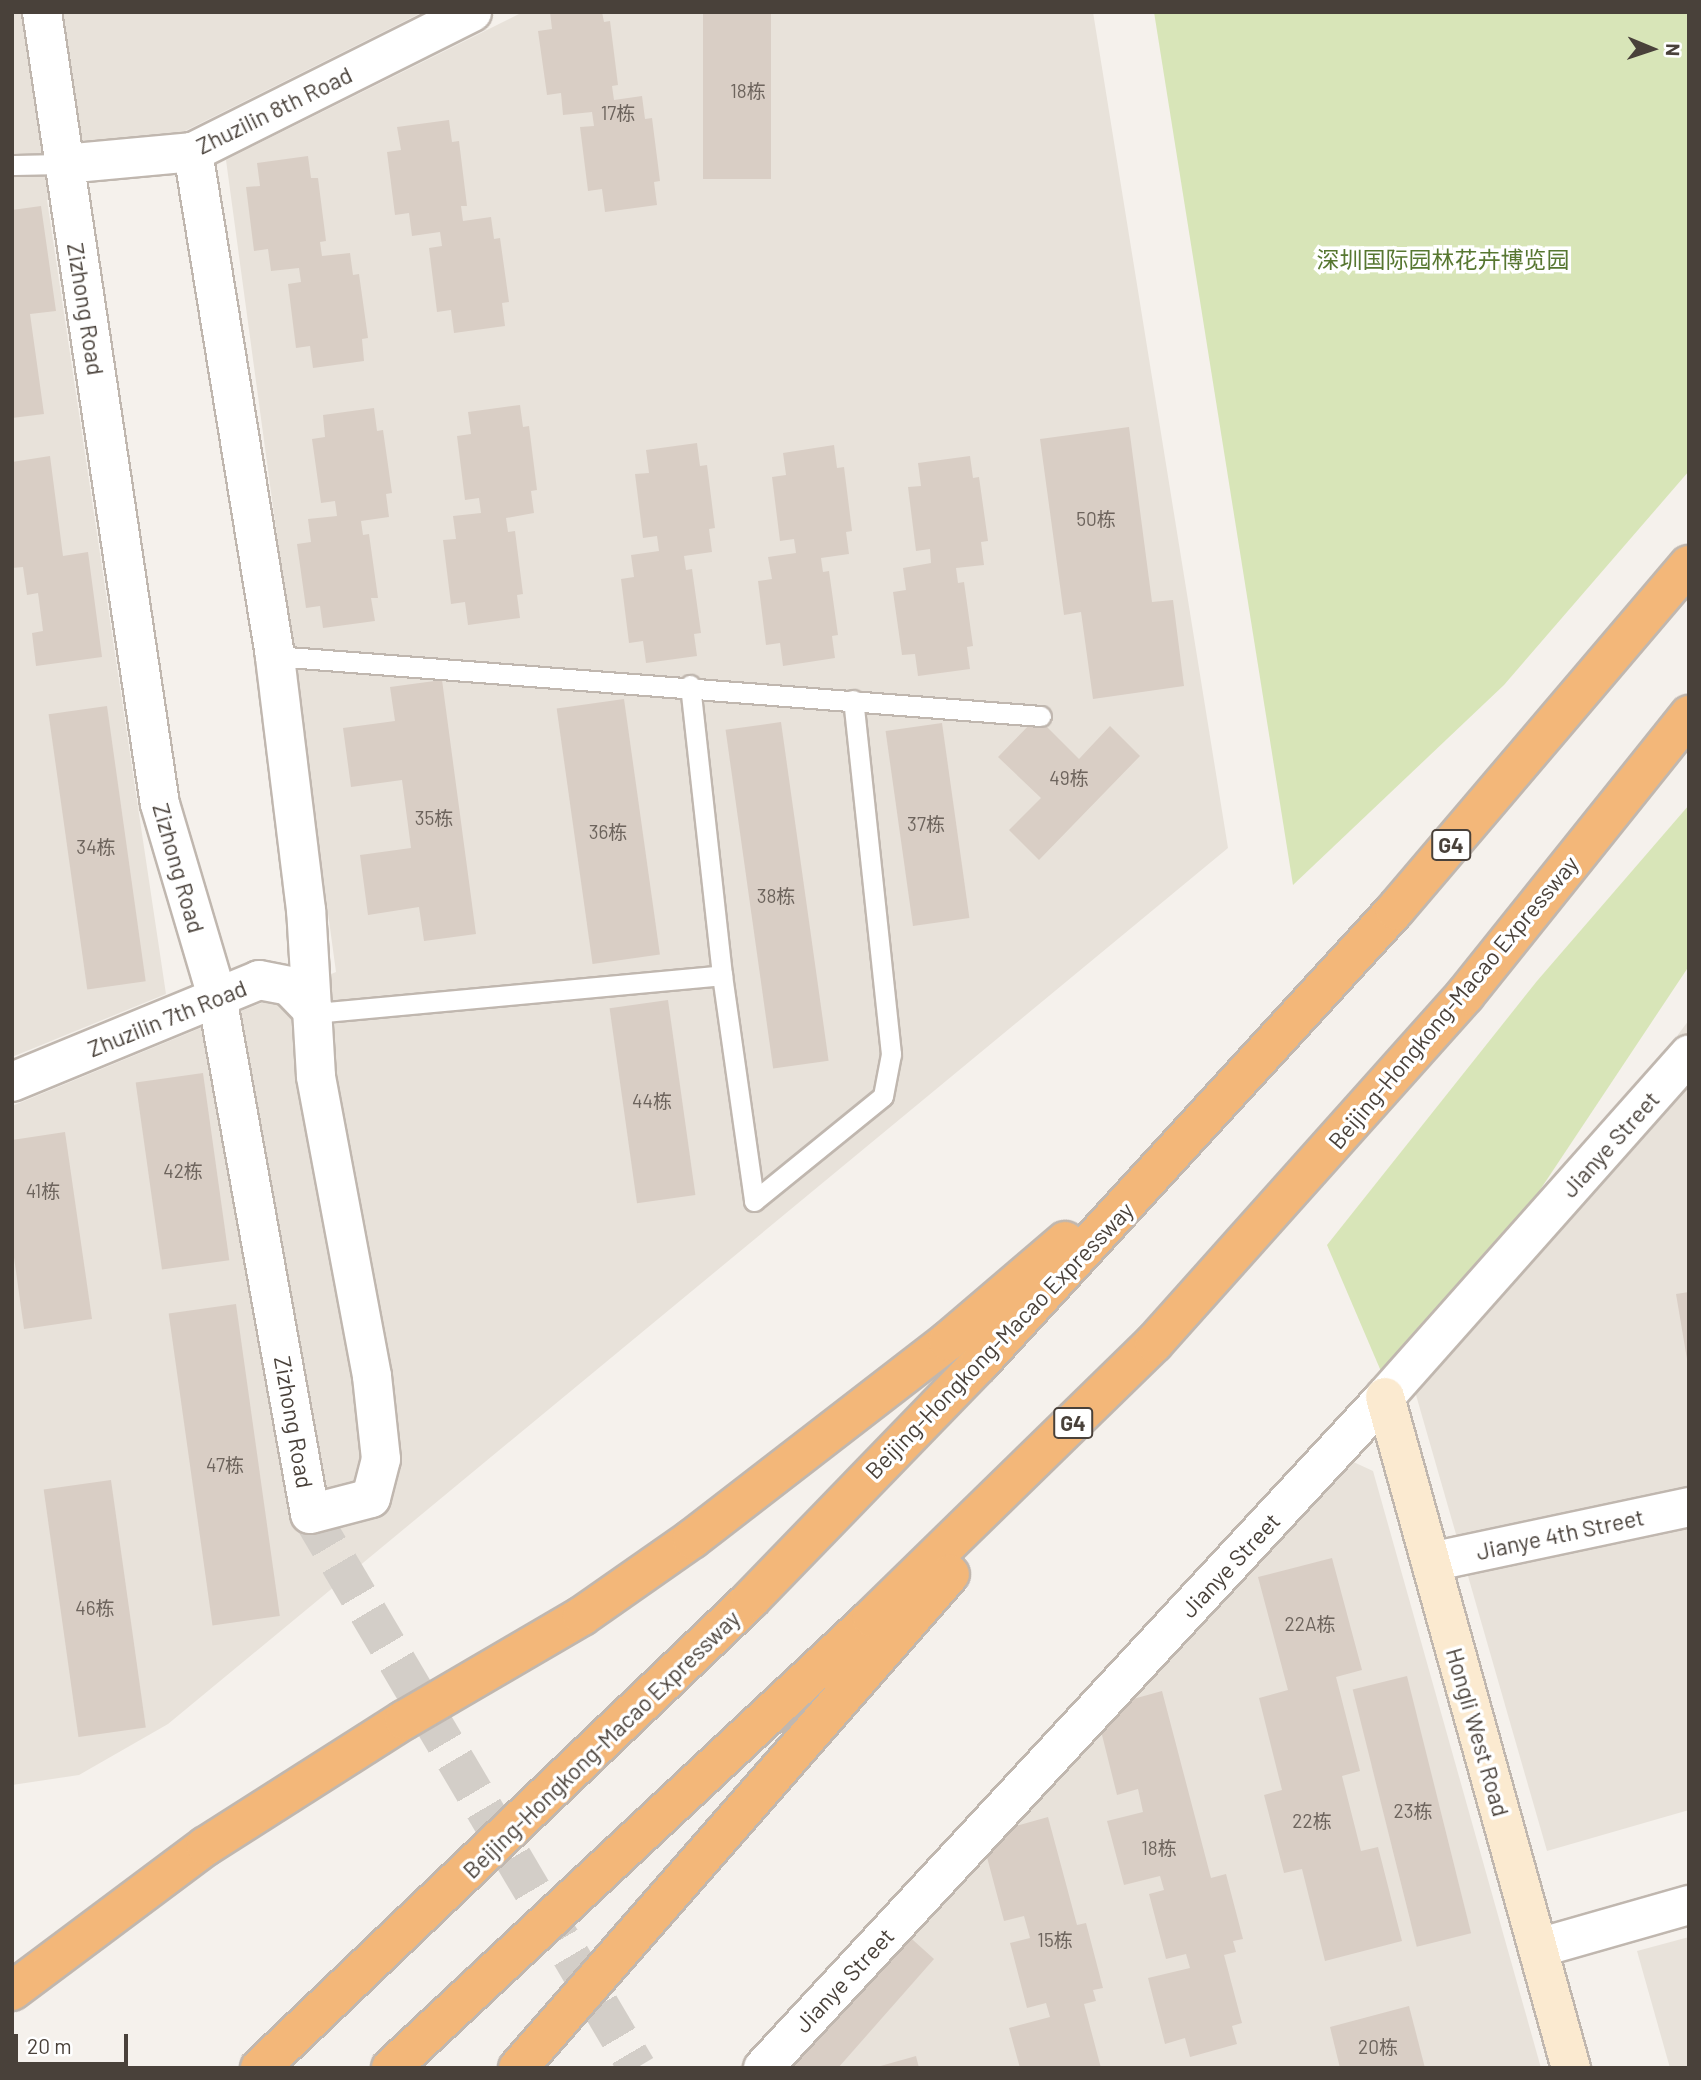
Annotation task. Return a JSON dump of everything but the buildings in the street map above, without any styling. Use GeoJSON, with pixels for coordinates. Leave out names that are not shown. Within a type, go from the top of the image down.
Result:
{"type":"FeatureCollection","features":[{"type":"Feature","properties":{"kind":"highway","name":"Beijing-Hongkong-Macao Expressway"},"geometry":{"type":"LineString","coordinates":[[260,2068],[750,1600],[979,1364],[1208,1119],[1395,910],[1689,565]]}},
{"type":"Feature","properties":{"kind":"highway","name":"Beijing-Hongkong-Macao Expressway"},"geometry":{"type":"LineString","coordinates":[[391,2068],[872,1618],[1154,1343],[1465,995],[1689,715]]}},
{"type":"Feature","properties":{"kind":"highway"},"geometry":{"type":"LineString","coordinates":[[12,1991],[206,1846],[382,1734],[582,1616],[692,1539],[948,1341],[1208,1119]]}},
{"type":"Feature","properties":{"kind":"highway"},"geometry":{"type":"LineString","coordinates":[[518,2068],[1154,1343]]}},
{"type":"Feature","properties":{"kind":"main road","name":"Hongli West Road"},"geometry":{"type":"LineString","coordinates":[[1385,1397],[1571,2068]]}},
{"type":"Feature","properties":{"kind":"street","name":"Zizhong Road"},"geometry":{"type":"LineString","coordinates":[[42,12],[160,804],[217,998],[310,1514],[370,1498],[381,1459],[372,1376],[316,1076],[315,1013],[275,656],[193,152]]}},
{"type":"Feature","properties":{"kind":"street","name":"Zhuzilin 8th Road"},"geometry":{"type":"LineString","coordinates":[[64,164],[193,152],[472,12]]}},
{"type":"Feature","properties":{"kind":"street","name":"Zhuzilin 7th Road"},"geometry":{"type":"LineString","coordinates":[[12,1082],[259,980],[289,986],[315,1013]]}},
{"type":"Feature","properties":{"kind":"street","name":"Jianye Street"},"geometry":{"type":"LineString","coordinates":[[763,2068],[1385,1397],[1689,1055]]}},
{"type":"Feature","properties":{"kind":"street","name":"Jianye 4th Street"},"geometry":{"type":"LineString","coordinates":[[1431,1562],[1689,1507]]}},
{"type":"Feature","properties":{"kind":"street"},"geometry":{"type":"LineString","coordinates":[[1538,1948],[1689,1905]]}},
{"type":"Feature","properties":{"kind":"lane"},"geometry":{"type":"LineString","coordinates":[[12,165],[64,164]]}},
{"type":"Feature","properties":{"kind":"lane"},"geometry":{"type":"LineString","coordinates":[[275,656],[690,685],[1041,716]]}},
{"type":"Feature","properties":{"kind":"lane"},"geometry":{"type":"LineString","coordinates":[[690,685],[722,975],[754,1201],[883,1096],[891,1054],[853,700]]}},
{"type":"Feature","properties":{"kind":"lane"},"geometry":{"type":"LineString","coordinates":[[315,1013],[722,975]]}},
{"type":"Feature","properties":{"kind":"shaded area"},"geometry":{"type":"Polygon","coordinates":[[[12,12],[423,12],[47,200],[166,994],[12,1057],[12,12]]]}},
{"type":"Feature","properties":{"kind":"shaded area"},"geometry":{"type":"Polygon","coordinates":[[[523,12],[1093,12],[1228,848],[168,1724],[79,1775],[12,1785],[12,1106],[336,972],[226,160],[523,12]]]}},
{"type":"Feature","properties":{"kind":"shaded area"},"geometry":{"type":"Polygon","coordinates":[[[1689,1020],[1689,1810],[1547,1851],[1414,1388],[1689,1020]]]}},
{"type":"Feature","properties":{"kind":"shaded area"},"geometry":{"type":"Polygon","coordinates":[[[1321,1447],[1373,1471],[1541,2068],[738,2068],[1321,1447]]]}},
{"type":"Feature","properties":{"kind":"shaded area"},"geometry":{"type":"Polygon","coordinates":[[[1689,1937],[1689,2068],[1670,2068],[1637,1951],[1689,1937]]]}},
{"type":"Feature","properties":{"kind":"green space","name":"深圳国际园林花卉博览园"},"geometry":{"type":"Polygon","coordinates":[[[1154,12],[1689,12],[1689,471],[1504,685],[1293,885],[1154,12]]]}},
{"type":"Feature","properties":{"kind":"green space"},"geometry":{"type":"Polygon","coordinates":[[[1689,805],[1689,966],[1516,1226],[1383,1376],[1327,1245],[1537,981],[1689,805]]]}},
{"type":"Feature","properties":{"kind":"tunnel"},"geometry":{"type":"LineString","coordinates":[[310,1514],[637,2068]]}}]}
